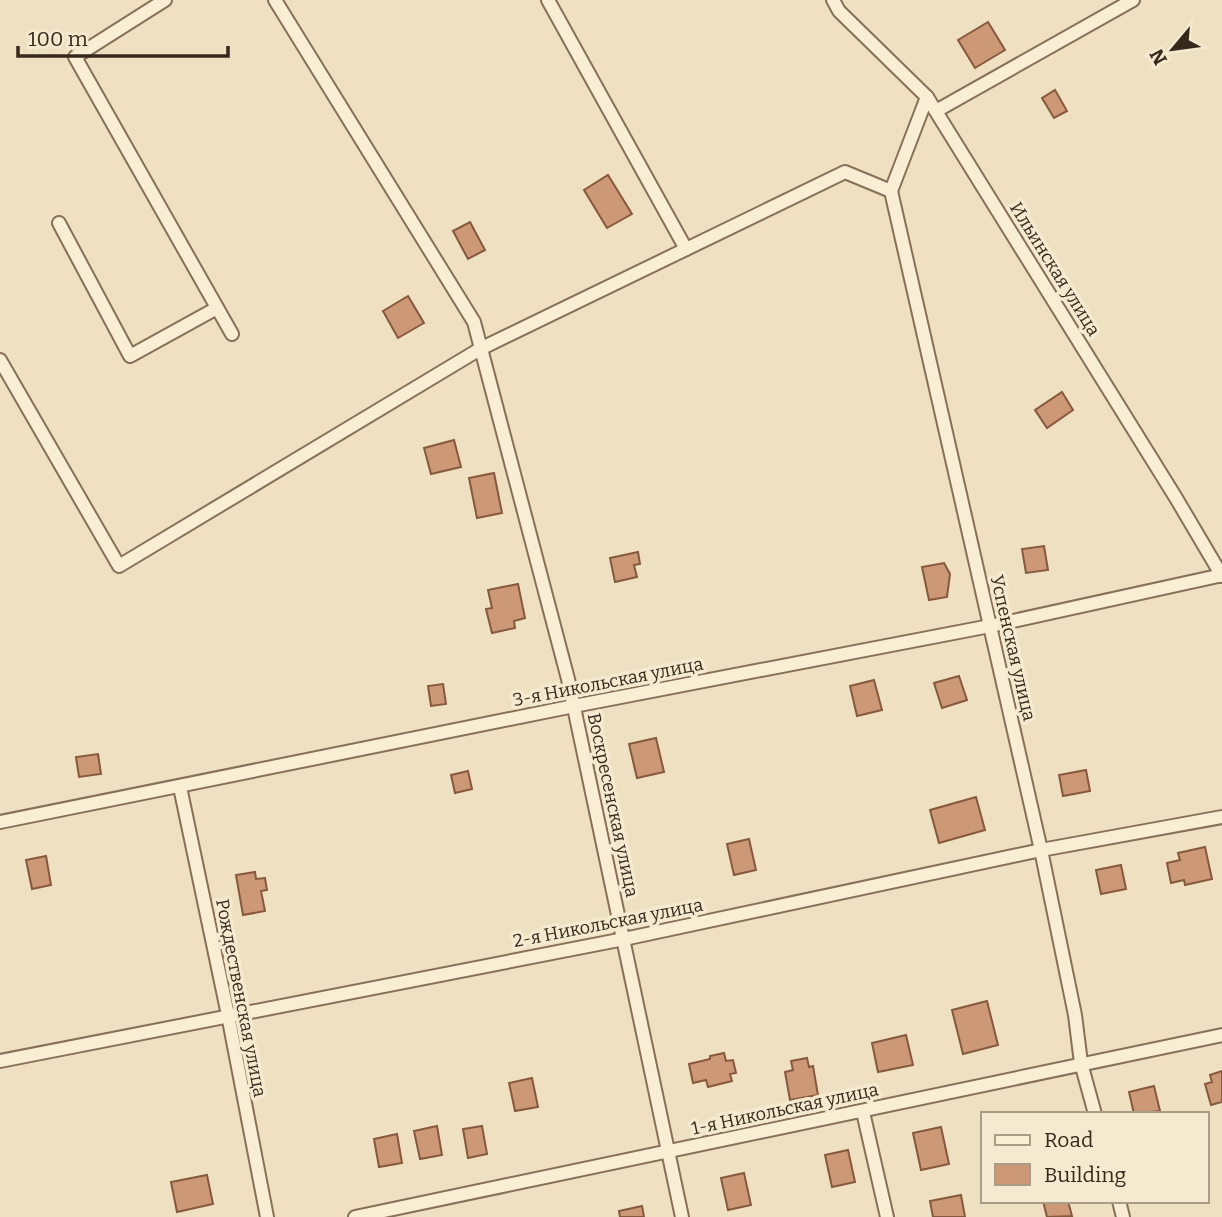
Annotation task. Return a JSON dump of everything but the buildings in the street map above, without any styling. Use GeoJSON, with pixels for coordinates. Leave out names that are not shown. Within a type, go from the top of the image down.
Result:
{"type":"FeatureCollection","features":[{"type":"Feature","properties":{"kind":"street"},"geometry":{"type":"LineString","coordinates":[[165,0],[75,57],[232,334]]}},
{"type":"Feature","properties":{"kind":"street","name":"Воскресенская улица"},"geometry":{"type":"LineString","coordinates":[[275,0],[474,322],[574,706],[682,1217]]}},
{"type":"Feature","properties":{"kind":"street"},"geometry":{"type":"LineString","coordinates":[[548,0],[686,249]]}},
{"type":"Feature","properties":{"kind":"street","name":"Ильинская улица"},"geometry":{"type":"LineString","coordinates":[[833,0],[839,11],[927,97],[1222,576]]}},
{"type":"Feature","properties":{"kind":"street"},"geometry":{"type":"LineString","coordinates":[[936,111],[1133,0]]}},
{"type":"Feature","properties":{"kind":"street"},"geometry":{"type":"LineString","coordinates":[[0,359],[119,566],[480,349],[845,172],[891,191],[927,97]]}},
{"type":"Feature","properties":{"kind":"street","name":"Успенская улица"},"geometry":{"type":"LineString","coordinates":[[891,191],[1041,850],[1075,1015],[1082,1063],[1094,1112]]}},
{"type":"Feature","properties":{"kind":"street"},"geometry":{"type":"LineString","coordinates":[[59,223],[130,356],[217,308]]}},
{"type":"Feature","properties":{"kind":"street","name":"3-я Никольская улица"},"geometry":{"type":"LineString","coordinates":[[0,822],[574,706],[990,626],[1222,576]]}},
{"type":"Feature","properties":{"kind":"street","name":"Рождественская улица"},"geometry":{"type":"LineString","coordinates":[[180,787],[267,1217]]}},
{"type":"Feature","properties":{"kind":"street","name":"2-я Никольская улица"},"geometry":{"type":"LineString","coordinates":[[0,1061],[624,939],[1041,850],[1222,817]]}},
{"type":"Feature","properties":{"kind":"street","name":"1-я Никольская улица"},"geometry":{"type":"LineString","coordinates":[[355,1217],[1222,1035]]}},
{"type":"Feature","properties":{"kind":"street"},"geometry":{"type":"LineString","coordinates":[[863,1112],[887,1217]]}}]}
